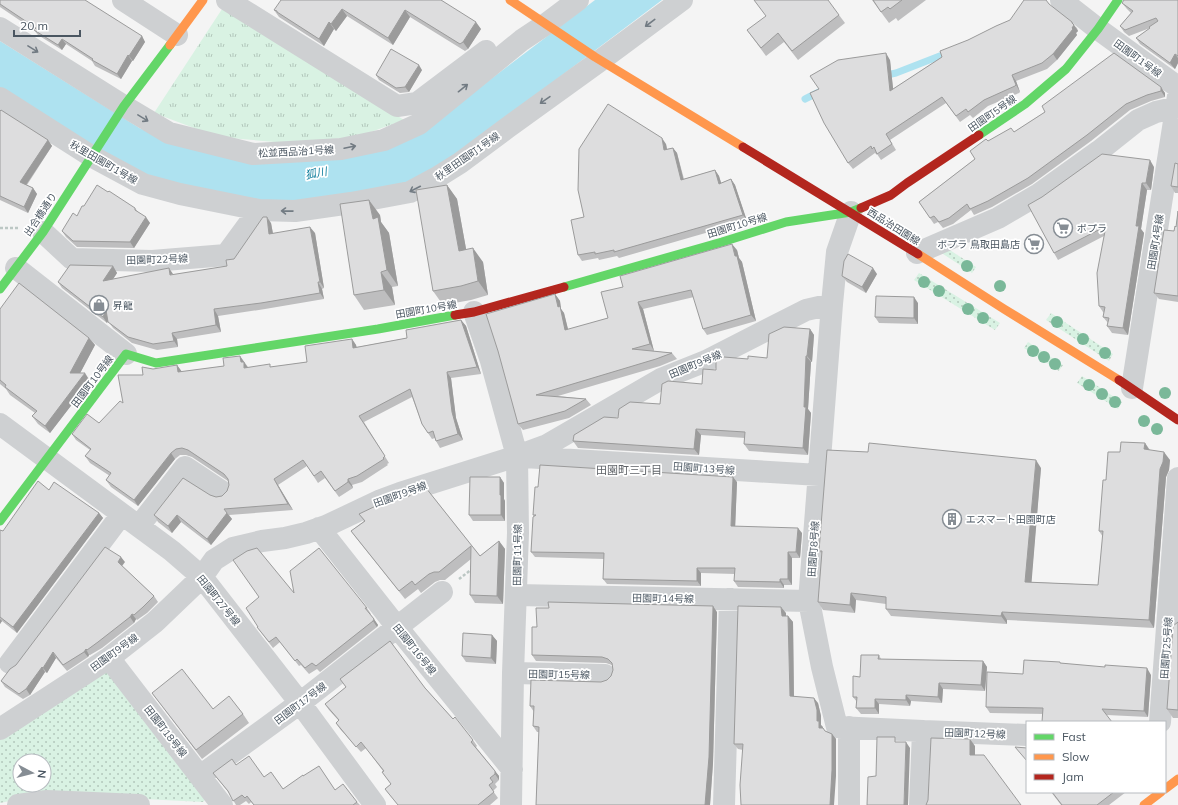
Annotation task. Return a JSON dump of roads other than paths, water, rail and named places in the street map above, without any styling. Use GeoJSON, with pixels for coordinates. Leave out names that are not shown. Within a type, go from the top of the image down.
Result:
{"type":"FeatureCollection","features":[{"type":"Feature","properties":{"kind":"main road"},"geometry":{"type":"LineString","coordinates":[[122,109],[203,0]]}},
{"type":"Feature","properties":{"kind":"main road"},"geometry":{"type":"LineString","coordinates":[[510,0],[549,26]]}},
{"type":"Feature","properties":{"kind":"main road","name":"田園町5号線"},"geometry":{"type":"LineString","coordinates":[[851,212],[891,195],[907,182],[1024,104],[1066,69],[1098,29],[1118,0]]}},
{"type":"Feature","properties":{"kind":"main road","name":"西品治田園線"},"geometry":{"type":"LineString","coordinates":[[549,26],[598,59],[917,253],[1016,317],[1132,388],[1178,420]]}},
{"type":"Feature","properties":{"kind":"main road","name":"出合橋通り"},"geometry":{"type":"LineString","coordinates":[[0,290],[42,232],[122,109]]}},
{"type":"Feature","properties":{"kind":"main road","name":"田園町10号線"},"geometry":{"type":"LineString","coordinates":[[0,521],[126,354],[156,363],[378,329],[474,312],[715,244],[786,222],[851,212]]}},
{"type":"Feature","properties":{"kind":"main road"},"geometry":{"type":"LineString","coordinates":[[1166,788],[1178,779]]}},
{"type":"Feature","properties":{"kind":"street"},"geometry":{"type":"LineString","coordinates":[[123,0],[177,36]]}},
{"type":"Feature","properties":{"kind":"street"},"geometry":{"type":"LineString","coordinates":[[227,0],[397,106],[416,103],[503,39],[522,40]]}},
{"type":"Feature","properties":{"kind":"street","name":"松並西品治1号線"},"geometry":{"type":"LineString","coordinates":[[0,28],[122,109],[169,133],[253,154],[341,149],[384,140],[420,124],[522,40],[549,26],[578,0]]}},
{"type":"Feature","properties":{"kind":"street","name":"秋里田園町1号線"},"geometry":{"type":"LineString","coordinates":[[0,98],[143,184],[180,194],[258,210],[295,211],[351,203],[410,192],[436,178],[460,163],[598,59],[682,0]]}},
{"type":"Feature","properties":{"kind":"street","name":"田園町1号線"},"geometry":{"type":"LineString","coordinates":[[1061,0],[1098,29],[1178,99]]}},
{"type":"Feature","properties":{"kind":"street"},"geometry":{"type":"LineString","coordinates":[[917,253],[998,218],[1039,194],[1099,151],[1138,120],[1156,112],[1178,99]]}},
{"type":"Feature","properties":{"kind":"street","name":"田園町4号線"},"geometry":{"type":"LineString","coordinates":[[1132,388],[1178,99]]}},
{"type":"Feature","properties":{"kind":"street","name":"田園町22号線"},"geometry":{"type":"LineString","coordinates":[[42,232],[72,260],[152,261],[226,255],[258,210]]}},
{"type":"Feature","properties":{"kind":"street","name":"田園町8号線"},"geometry":{"type":"LineString","coordinates":[[851,212],[837,252],[809,601],[822,667],[837,727],[923,731]]}},
{"type":"Feature","properties":{"kind":"street"},"geometry":{"type":"LineString","coordinates":[[16,268],[126,354]]}},
{"type":"Feature","properties":{"kind":"street","name":"田園町9号線"},"geometry":{"type":"LineString","coordinates":[[4,721],[109,658],[155,622],[202,577],[214,560],[233,548],[306,533],[381,500],[547,445],[661,379],[706,361],[806,310],[832,304]]}},
{"type":"Feature","properties":{"kind":"street","name":"田園町11号線"},"geometry":{"type":"LineString","coordinates":[[474,312],[491,361],[517,456],[517,595],[513,673],[511,805]]}},
{"type":"Feature","properties":{"kind":"street","name":"田園町27号線"},"geometry":{"type":"LineString","coordinates":[[0,424],[172,551],[202,577],[300,703],[375,805]]}},
{"type":"Feature","properties":{"kind":"street","name":"田園町13号線"},"geometry":{"type":"LineString","coordinates":[[517,456],[818,475]]}},
{"type":"Feature","properties":{"kind":"street"},"geometry":{"type":"LineString","coordinates":[[10,663],[130,520],[185,467],[221,491]]}},
{"type":"Feature","properties":{"kind":"street","name":"田園町25号線"},"geometry":{"type":"LineString","coordinates":[[1160,721],[1178,478]]}},
{"type":"Feature","properties":{"kind":"street","name":"田園町16号線"},"geometry":{"type":"LineString","coordinates":[[319,528],[512,769]]}},
{"type":"Feature","properties":{"kind":"street","name":"田園町17号線"},"geometry":{"type":"LineString","coordinates":[[200,776],[300,703],[442,592]]}},
{"type":"Feature","properties":{"kind":"street","name":"田園町14号線"},"geometry":{"type":"LineString","coordinates":[[517,595],[809,601]]}},
{"type":"Feature","properties":{"kind":"street"},"geometry":{"type":"LineString","coordinates":[[724,805],[730,599]]}},
{"type":"Feature","properties":{"kind":"street","name":"田園町18号線"},"geometry":{"type":"LineString","coordinates":[[109,658],[222,805]]}},
{"type":"Feature","properties":{"kind":"street","name":"田園町15号線"},"geometry":{"type":"LineString","coordinates":[[513,673],[605,675]]}},
{"type":"Feature","properties":{"kind":"street"},"geometry":{"type":"LineString","coordinates":[[849,727],[849,805]]}},
{"type":"Feature","properties":{"kind":"street"},"geometry":{"type":"LineString","coordinates":[[920,805],[923,731]]}},
{"type":"Feature","properties":{"kind":"street","name":"田園町12号線"},"geometry":{"type":"LineString","coordinates":[[923,731],[1026,735]]}},
{"type":"Feature","properties":{"kind":"street"},"geometry":{"type":"LineString","coordinates":[[18,805],[47,801],[139,805]]}},
{"type":"Feature","properties":{"kind":"water","name":"狐川"},"geometry":{"type":"Polygon","coordinates":[[[595,0],[662,0],[432,171],[401,185],[312,201],[256,201],[164,183],[120,162],[0,88],[0,41],[141,129],[308,161],[458,104],[595,0]]]}},
{"type":"Feature","properties":{"kind":"waterway"},"geometry":{"type":"LineString","coordinates":[[882,76],[896,73],[950,52]]}},
{"type":"Feature","properties":{"kind":"waterway"},"geometry":{"type":"LineString","coordinates":[[805,99],[819,92]]}},
{"type":"Feature","properties":{"kind":"place","name":"ポプラ"},"geometry":{"type":"Point","coordinates":[1063,228]}},
{"type":"Feature","properties":{"kind":"place","name":"ポプラ 鳥取田島店"},"geometry":{"type":"Point","coordinates":[1034,244]}},
{"type":"Feature","properties":{"kind":"place","name":"昇龍"},"geometry":{"type":"Point","coordinates":[99,305]}},
{"type":"Feature","properties":{"kind":"place","name":"エスマート田園町店"},"geometry":{"type":"Point","coordinates":[952,519]}},
{"type":"Feature","properties":{"kind":"district","name":"田園町三丁目"},"geometry":{"type":"Point","coordinates":[629,470]}}]}
